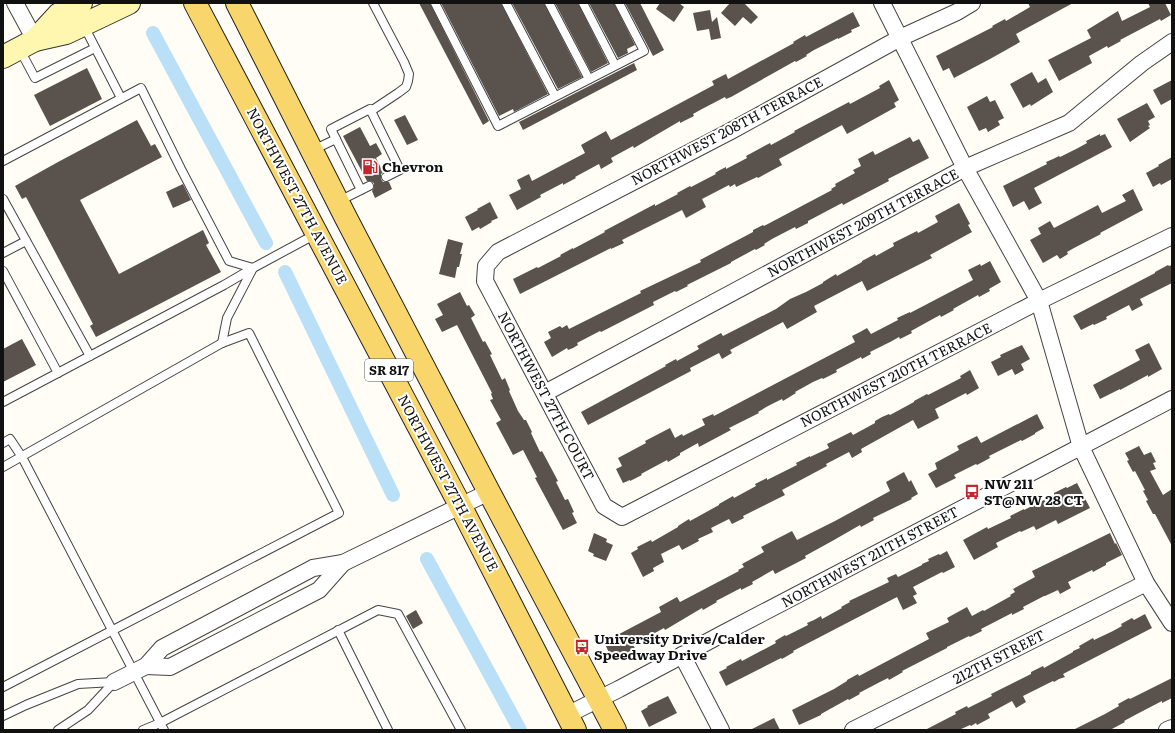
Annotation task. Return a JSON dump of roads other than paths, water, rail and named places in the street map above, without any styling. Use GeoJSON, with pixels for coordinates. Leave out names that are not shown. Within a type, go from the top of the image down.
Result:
{"type":"FeatureCollection","features":[{"type":"Feature","properties":{"kind":"main road","name":"NORTHWEST 27TH AVENUE"},"geometry":{"type":"LineString","coordinates":[[195,3],[461,507],[571,723]]}},
{"type":"Feature","properties":{"kind":"main road","name":"SR 817"},"geometry":{"type":"LineString","coordinates":[[238,3],[342,210],[615,730]]}},
{"type":"Feature","properties":{"kind":"main road"},"geometry":{"type":"LineString","coordinates":[[316,234],[342,210]]}},
{"type":"Feature","properties":{"kind":"street"},"geometry":{"type":"LineString","coordinates":[[16,3],[19,48]]}},
{"type":"Feature","properties":{"kind":"street"},"geometry":{"type":"LineString","coordinates":[[19,48],[59,14],[81,3]]}},
{"type":"Feature","properties":{"kind":"street"},"geometry":{"type":"LineString","coordinates":[[19,48],[66,34],[129,3]]}},
{"type":"Feature","properties":{"kind":"street"},"geometry":{"type":"LineString","coordinates":[[882,3],[965,168],[1039,300],[1081,447],[1146,583],[1172,623]]}},
{"type":"Feature","properties":{"kind":"street","name":"NORTHWEST 208TH TERRACE"},"geometry":{"type":"LineString","coordinates":[[486,266],[498,252],[729,132],[900,38],[957,12],[972,3]]}},
{"type":"Feature","properties":{"kind":"street","name":"NORTHWEST 209TH TERRACE"},"geometry":{"type":"LineString","coordinates":[[545,393],[965,168],[1069,123],[1142,63],[1172,42]]}},
{"type":"Feature","properties":{"kind":"street","name":"NORTHWEST 210TH TERRACE"},"geometry":{"type":"LineString","coordinates":[[622,517],[1039,300],[1172,236]]}},
{"type":"Feature","properties":{"kind":"street","name":"NORTHWEST 27TH COURT"},"geometry":{"type":"LineString","coordinates":[[486,266],[485,281],[604,506],[622,517]]}},
{"type":"Feature","properties":{"kind":"street","name":"NORTHWEST 211TH STREET"},"geometry":{"type":"LineString","coordinates":[[571,723],[599,699],[1172,399]]}},
{"type":"Feature","properties":{"kind":"street"},"geometry":{"type":"LineString","coordinates":[[140,670],[162,648],[313,568],[343,563],[461,507],[489,492]]}},
{"type":"Feature","properties":{"kind":"street"},"geometry":{"type":"LineString","coordinates":[[114,682],[140,670],[170,667],[319,590],[343,563]]}},
{"type":"Feature","properties":{"kind":"street","name":"212TH STREET"},"geometry":{"type":"LineString","coordinates":[[852,730],[1146,583]]}},
{"type":"Feature","properties":{"kind":"street"},"geometry":{"type":"LineString","coordinates":[[682,655],[721,730]]}},
{"type":"Feature","properties":{"kind":"street"},"geometry":{"type":"LineString","coordinates":[[1167,730],[1172,728]]}},
{"type":"Feature","properties":{"kind":"lane"},"geometry":{"type":"LineString","coordinates":[[342,210],[365,188],[331,129],[370,109],[371,111],[406,87],[408,81],[408,74],[404,62],[373,3]]}},
{"type":"Feature","properties":{"kind":"lane"},"geometry":{"type":"LineString","coordinates":[[435,3],[498,126],[644,50],[619,3]]}},
{"type":"Feature","properties":{"kind":"lane"},"geometry":{"type":"LineString","coordinates":[[506,3],[555,96]]}},
{"type":"Feature","properties":{"kind":"lane"},"geometry":{"type":"LineString","coordinates":[[549,3],[589,79]]}},
{"type":"Feature","properties":{"kind":"lane"},"geometry":{"type":"LineString","coordinates":[[583,3],[615,65]]}},
{"type":"Feature","properties":{"kind":"lane"},"geometry":{"type":"LineString","coordinates":[[84,25],[121,98]]}},
{"type":"Feature","properties":{"kind":"lane"},"geometry":{"type":"LineString","coordinates":[[19,48],[35,78],[95,48]]}},
{"type":"Feature","properties":{"kind":"lane"},"geometry":{"type":"LineString","coordinates":[[3,161],[141,88],[229,261],[253,268]]}},
{"type":"Feature","properties":{"kind":"lane"},"geometry":{"type":"LineString","coordinates":[[371,111],[400,170],[386,177]]}},
{"type":"Feature","properties":{"kind":"lane"},"geometry":{"type":"LineString","coordinates":[[312,151],[336,139]]}},
{"type":"Feature","properties":{"kind":"lane"},"geometry":{"type":"LineString","coordinates":[[3,199],[90,356]]}},
{"type":"Feature","properties":{"kind":"lane"},"geometry":{"type":"LineString","coordinates":[[3,402],[224,285],[316,234]]}},
{"type":"Feature","properties":{"kind":"lane"},"geometry":{"type":"LineString","coordinates":[[3,253],[26,241]]}},
{"type":"Feature","properties":{"kind":"lane"},"geometry":{"type":"LineString","coordinates":[[222,343],[227,318],[253,268]]}},
{"type":"Feature","properties":{"kind":"lane"},"geometry":{"type":"LineString","coordinates":[[3,271],[58,373]]}},
{"type":"Feature","properties":{"kind":"lane"},"geometry":{"type":"LineString","coordinates":[[3,467],[222,343],[248,333],[339,513],[3,686]]}},
{"type":"Feature","properties":{"kind":"lane"},"geometry":{"type":"LineString","coordinates":[[3,443],[10,439],[22,457],[112,630],[140,670],[162,726]]}},
{"type":"Feature","properties":{"kind":"lane"},"geometry":{"type":"LineString","coordinates":[[143,730],[162,726],[338,630],[378,610],[398,614],[461,730]]}},
{"type":"Feature","properties":{"kind":"lane"},"geometry":{"type":"LineString","coordinates":[[338,630],[388,730]]}},
{"type":"Feature","properties":{"kind":"lane"},"geometry":{"type":"LineString","coordinates":[[3,716],[78,684],[114,682]]}},
{"type":"Feature","properties":{"kind":"lane"},"geometry":{"type":"LineString","coordinates":[[58,730],[88,710],[114,682]]}},
{"type":"Feature","properties":{"kind":"waterway"},"geometry":{"type":"LineString","coordinates":[[153,33],[266,243]]}},
{"type":"Feature","properties":{"kind":"waterway"},"geometry":{"type":"LineString","coordinates":[[285,272],[393,495]]}},
{"type":"Feature","properties":{"kind":"waterway"},"geometry":{"type":"LineString","coordinates":[[427,559],[520,730]]}},
{"type":"Feature","properties":{"kind":"place","name":"Chevron"},"geometry":{"type":"Point","coordinates":[370,167]}},
{"type":"Feature","properties":{"kind":"place","name":"NW 211 ST@NW 28 CT"},"geometry":{"type":"Point","coordinates":[972,492]}},
{"type":"Feature","properties":{"kind":"place","name":"University Drive/Calder Speedway Drive"},"geometry":{"type":"Point","coordinates":[582,647]}}]}
